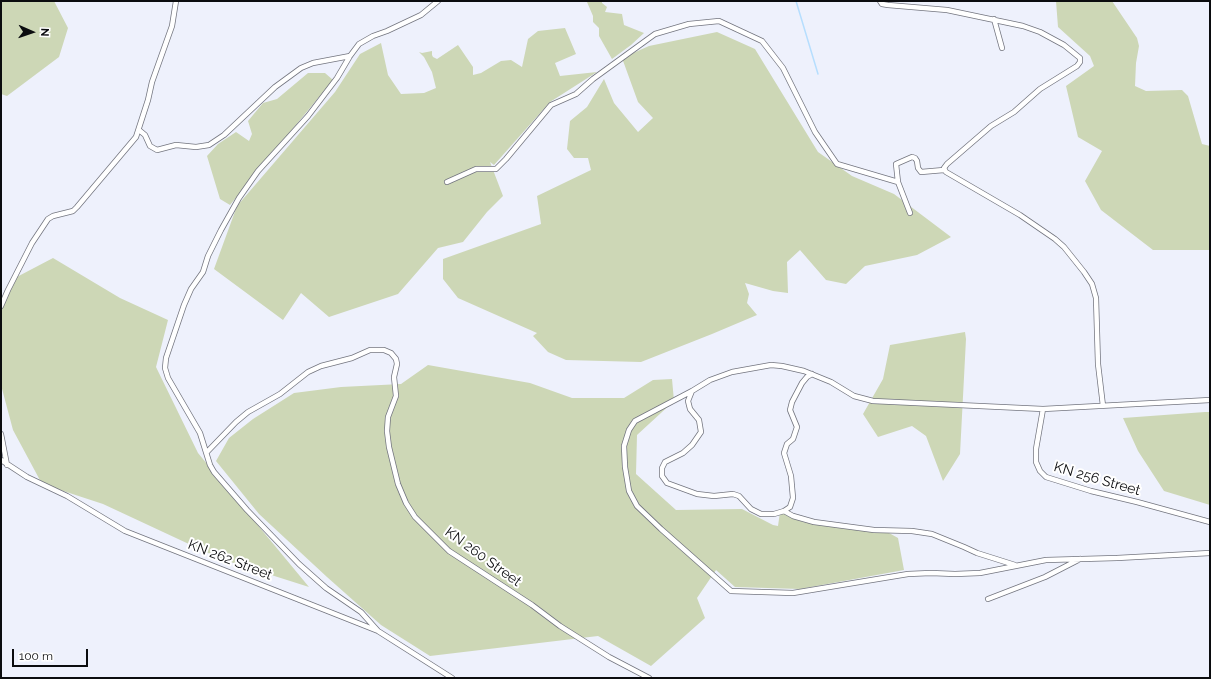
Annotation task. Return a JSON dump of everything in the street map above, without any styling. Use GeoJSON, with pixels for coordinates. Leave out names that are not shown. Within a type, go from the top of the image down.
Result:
{"type":"FeatureCollection","features":[{"type":"Feature","properties":{"kind":"street"},"geometry":{"type":"LineString","coordinates":[[1,306],[32,243],[48,219],[53,216],[73,211],[78,207],[136,137],[152,82],[172,26],[176,1]]}},
{"type":"Feature","properties":{"kind":"street"},"geometry":{"type":"LineString","coordinates":[[378,631],[361,612],[326,588],[299,564],[247,510],[210,465],[200,432],[168,378],[165,368],[166,358],[184,304],[191,289],[203,272],[208,256],[239,198],[258,172],[308,116],[337,78],[359,44],[372,36],[387,31],[421,15],[438,1]]}},
{"type":"Feature","properties":{"kind":"street"},"geometry":{"type":"LineString","coordinates":[[880,1],[882,4],[888,5],[947,10],[1023,26],[1040,32],[1064,46],[1080,58],[1080,62],[1076,66],[1040,89],[1014,112],[991,126],[947,164],[944,170]]}},
{"type":"Feature","properties":{"kind":"street"},"geometry":{"type":"LineString","coordinates":[[994,20],[1002,48]]}},
{"type":"Feature","properties":{"kind":"street"},"geometry":{"type":"LineString","coordinates":[[446,182],[476,169],[496,169],[508,157],[551,105],[576,94],[592,79],[655,34],[689,24],[719,21],[762,41],[783,68],[814,132],[837,164],[898,182]]}},
{"type":"Feature","properties":{"kind":"street"},"geometry":{"type":"LineString","coordinates":[[139,130],[145,135],[150,146],[157,150],[176,145],[196,147],[209,145],[224,135],[275,88],[300,68],[313,63],[350,56]]}},
{"type":"Feature","properties":{"kind":"street"},"geometry":{"type":"LineString","coordinates":[[910,213],[898,182],[896,164],[912,157],[917,161],[918,168],[921,172],[944,170],[1020,215],[1055,239],[1069,253],[1092,284],[1096,298],[1098,364],[1103,406]]}},
{"type":"Feature","properties":{"kind":"street","name":"KN 260 Street"},"geometry":{"type":"LineString","coordinates":[[207,452],[236,422],[280,394],[308,372],[321,366],[352,358],[370,350],[384,350],[391,353],[396,359],[397,364],[394,377],[396,396],[388,417],[387,431],[389,447],[398,484],[406,503],[416,517],[432,534],[455,554],[532,605],[560,626],[609,657],[649,678]]}},
{"type":"Feature","properties":{"kind":"street"},"geometry":{"type":"LineString","coordinates":[[1210,400],[1043,409],[865,400],[854,396],[831,382],[812,374],[791,368],[771,365],[732,372],[710,380],[692,392],[635,421],[629,430],[624,446],[625,467],[629,491],[637,506],[731,591],[793,593],[908,574],[931,572],[955,574],[980,573],[1046,560],[1210,553]]}},
{"type":"Feature","properties":{"kind":"street"},"geometry":{"type":"LineString","coordinates":[[692,392],[688,401],[690,409],[699,420],[701,432],[692,445],[665,462],[662,468],[662,476],[667,483],[697,494],[714,496],[733,494],[738,496],[751,509],[761,514],[774,514],[784,511],[790,507],[793,498],[791,476],[784,453],[787,444],[793,439],[797,427],[790,410],[792,402],[802,383],[812,374]]}},
{"type":"Feature","properties":{"kind":"street","name":"KN 256 Street"},"geometry":{"type":"LineString","coordinates":[[1043,409],[1036,449],[1036,462],[1040,471],[1046,477],[1091,491],[1210,522]]}},
{"type":"Feature","properties":{"kind":"street"},"geometry":{"type":"LineString","coordinates":[[1,434],[7,465]]}},
{"type":"Feature","properties":{"kind":"street","name":"KN 262 Street"},"geometry":{"type":"LineString","coordinates":[[1,460],[27,477],[67,496],[125,531],[378,631],[452,678]]}},
{"type":"Feature","properties":{"kind":"street"},"geometry":{"type":"LineString","coordinates":[[784,511],[800,518],[820,522],[874,530],[912,531],[932,534],[977,554],[1017,566]]}},
{"type":"Feature","properties":{"kind":"street"},"geometry":{"type":"LineString","coordinates":[[988,599],[1045,577],[1081,559]]}},
{"type":"Feature","properties":{"kind":"green space"},"geometry":{"type":"Polygon","coordinates":[[[1,1],[54,1],[68,28],[59,57],[7,96],[1,94],[1,1]]]}},
{"type":"Feature","properties":{"kind":"green space"},"geometry":{"type":"Polygon","coordinates":[[[602,1],[602,3],[607,7],[605,12],[622,14],[624,25],[644,33],[612,59],[599,36],[599,28],[593,22],[593,16],[587,2],[602,1]]]}},
{"type":"Feature","properties":{"kind":"green space"},"geometry":{"type":"Polygon","coordinates":[[[1056,1],[1112,1],[1137,38],[1139,46],[1136,63],[1135,86],[1146,91],[1182,90],[1188,96],[1202,144],[1210,146],[1210,250],[1153,250],[1101,210],[1085,181],[1102,151],[1078,137],[1066,86],[1094,66],[1090,56],[1058,27],[1056,1]]]}},
{"type":"Feature","properties":{"kind":"green space"},"geometry":{"type":"Polygon","coordinates":[[[565,28],[576,54],[555,63],[560,76],[597,72],[550,102],[494,165],[490,162],[503,196],[487,212],[463,242],[438,248],[398,294],[329,317],[301,293],[283,320],[214,269],[237,206],[335,92],[360,54],[381,43],[388,75],[401,94],[424,93],[436,88],[432,72],[424,57],[419,52],[422,53],[432,51],[433,57],[437,59],[458,45],[473,67],[473,75],[481,73],[501,61],[511,60],[522,67],[528,39],[538,31],[565,28]]]}},
{"type":"Feature","properties":{"kind":"green space"},"geometry":{"type":"Polygon","coordinates":[[[717,32],[755,49],[818,152],[852,176],[894,194],[951,237],[917,255],[865,266],[846,284],[826,280],[800,250],[787,262],[788,293],[773,291],[745,283],[749,294],[747,303],[757,315],[641,362],[566,360],[548,352],[533,336],[537,333],[458,298],[443,279],[443,259],[541,224],[537,196],[591,170],[588,158],[574,158],[567,149],[570,121],[587,107],[604,79],[614,103],[638,132],[653,118],[638,102],[622,58],[649,46],[717,32]]]}},
{"type":"Feature","properties":{"kind":"green space"},"geometry":{"type":"Polygon","coordinates":[[[308,73],[325,73],[333,80],[230,205],[220,199],[207,156],[218,144],[236,132],[249,141],[252,134],[248,121],[263,103],[277,99],[308,73]]]}},
{"type":"Feature","properties":{"kind":"green space"},"geometry":{"type":"Polygon","coordinates":[[[53,258],[120,298],[168,320],[156,367],[198,453],[309,587],[221,559],[103,504],[42,484],[13,430],[1,385],[1,312],[13,279],[53,258]]]}},
{"type":"Feature","properties":{"kind":"green space"},"geometry":{"type":"Polygon","coordinates":[[[965,332],[966,339],[960,454],[943,481],[926,436],[912,426],[878,437],[863,414],[883,379],[890,345],[965,332]]]}},
{"type":"Feature","properties":{"kind":"green space"},"geometry":{"type":"Polygon","coordinates":[[[428,365],[530,383],[572,398],[624,398],[653,380],[672,379],[674,401],[637,435],[636,474],[676,510],[742,509],[773,525],[778,526],[780,512],[803,522],[889,533],[898,538],[904,570],[800,589],[735,587],[716,570],[697,598],[705,618],[651,666],[598,636],[430,656],[381,625],[327,577],[259,514],[216,461],[229,438],[253,419],[294,393],[341,387],[401,384],[428,365]]]}},
{"type":"Feature","properties":{"kind":"green space"},"geometry":{"type":"Polygon","coordinates":[[[1210,412],[1210,505],[1164,491],[1138,451],[1123,418],[1210,412]]]}},
{"type":"Feature","properties":{"kind":"waterway"},"geometry":{"type":"LineString","coordinates":[[796,1],[818,74]]}}]}
